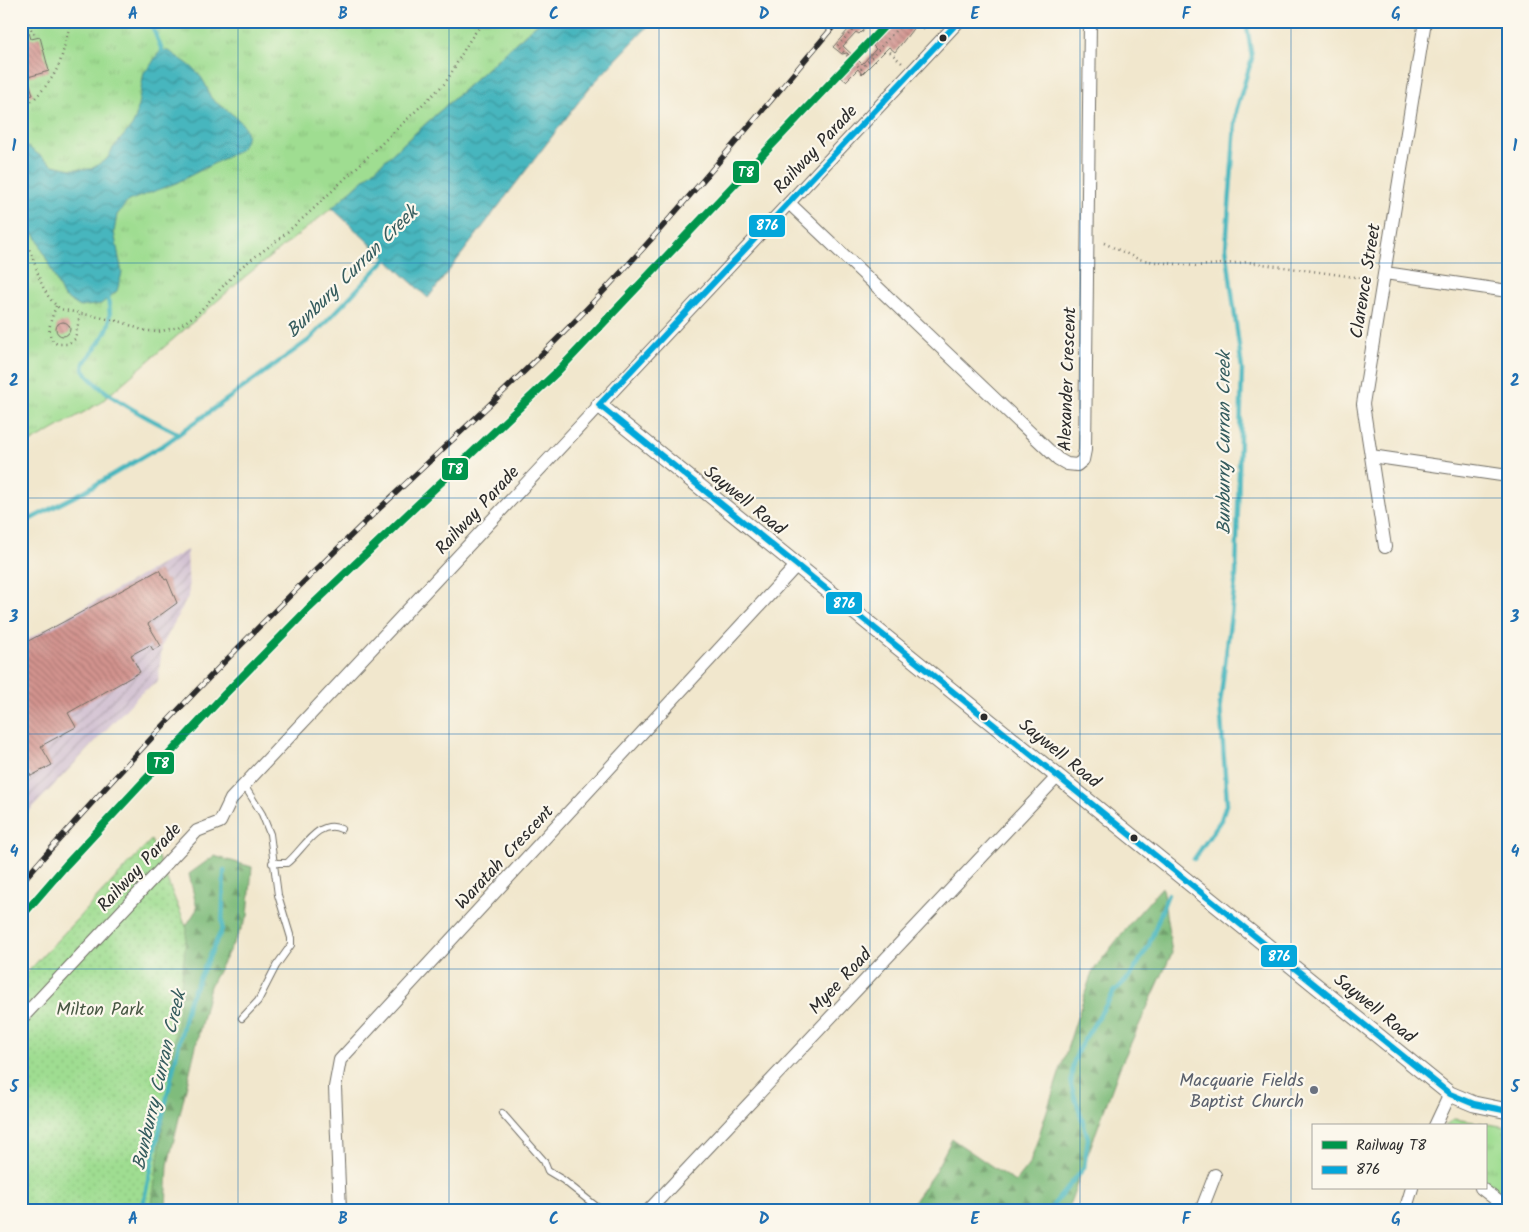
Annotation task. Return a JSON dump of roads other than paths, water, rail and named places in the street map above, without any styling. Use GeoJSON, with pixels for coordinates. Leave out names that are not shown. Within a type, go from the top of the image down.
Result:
{"type":"FeatureCollection","features":[{"type":"Feature","properties":{"kind":"street","name":"Railway Parade"},"geometry":{"type":"LineString","coordinates":[[21,1019],[197,831],[220,822],[231,799],[959,21]]}},
{"type":"Feature","properties":{"kind":"street","name":"Alexander Crescent"},"geometry":{"type":"LineString","coordinates":[[789,203],[1058,459],[1067,464],[1077,465],[1083,460],[1085,450],[1090,21]]}},
{"type":"Feature","properties":{"kind":"street","name":"Clarence Street"},"geometry":{"type":"LineString","coordinates":[[1385,547],[1364,404],[1425,21]]}},
{"type":"Feature","properties":{"kind":"street"},"geometry":{"type":"LineString","coordinates":[[1384,273],[1508,291]]}},
{"type":"Feature","properties":{"kind":"street","name":"Saywell Road"},"geometry":{"type":"LineString","coordinates":[[599,405],[1450,1094],[1474,1104],[1508,1111]]}},
{"type":"Feature","properties":{"kind":"street"},"geometry":{"type":"LineString","coordinates":[[1371,456],[1508,476]]}},
{"type":"Feature","properties":{"kind":"street","name":"Waratah Crescent"},"geometry":{"type":"LineString","coordinates":[[340,1211],[335,1087],[340,1060],[796,566]]}},
{"type":"Feature","properties":{"kind":"street","name":"Myee Road"},"geometry":{"type":"LineString","coordinates":[[648,1211],[1058,776]]}},
{"type":"Feature","properties":{"kind":"street"},"geometry":{"type":"LineString","coordinates":[[1436,1124],[1450,1094]]}},
{"type":"Feature","properties":{"kind":"street"},"geometry":{"type":"LineString","coordinates":[[1201,1211],[1215,1175]]}},
{"type":"Feature","properties":{"kind":"street"},"geometry":{"type":"LineString","coordinates":[[1405,1211],[1411,1190]]}},
{"type":"Feature","properties":{"kind":"street"},"geometry":{"type":"LineString","coordinates":[[1484,1190],[1508,1209]]}},
{"type":"Feature","properties":{"kind":"lane"},"geometry":{"type":"LineString","coordinates":[[242,1018],[258,1001],[276,966],[290,945],[291,938],[278,895],[272,863],[270,834],[244,785]]}},
{"type":"Feature","properties":{"kind":"lane"},"geometry":{"type":"LineString","coordinates":[[272,863],[287,863],[323,827],[333,825],[341,829]]}},
{"type":"Feature","properties":{"kind":"lane"},"geometry":{"type":"LineString","coordinates":[[502,1113],[544,1161],[548,1171],[563,1180],[602,1211]]}},
{"type":"Feature","properties":{"kind":"water"},"geometry":{"type":"Polygon","coordinates":[[[540,21],[653,21],[590,87],[428,298],[332,208],[540,21]]]}},
{"type":"Feature","properties":{"kind":"water"},"geometry":{"type":"Polygon","coordinates":[[[162,50],[171,52],[196,71],[205,83],[210,97],[240,121],[246,135],[245,142],[238,151],[176,183],[128,201],[117,215],[114,232],[122,273],[117,291],[101,304],[80,307],[63,296],[36,236],[21,224],[21,148],[28,147],[53,165],[72,169],[91,169],[107,159],[113,148],[132,126],[136,117],[144,72],[162,50]]]}},
{"type":"Feature","properties":{"kind":"waterway"},"geometry":{"type":"LineString","coordinates":[[150,21],[162,50]]}},
{"type":"Feature","properties":{"kind":"waterway","name":"Bunburry Curran Creek"},"geometry":{"type":"LineString","coordinates":[[1194,859],[1221,820],[1227,802],[1220,703],[1236,575],[1242,369],[1226,247],[1236,111],[1252,58],[1246,21]]}},
{"type":"Feature","properties":{"kind":"waterway","name":"Bunbury Curran Creek"},"geometry":{"type":"LineString","coordinates":[[21,524],[83,492],[165,444],[309,340],[389,256]]}},
{"type":"Feature","properties":{"kind":"waterway"},"geometry":{"type":"LineString","coordinates":[[108,299],[110,310],[108,327],[84,363],[83,369],[90,378],[113,397],[179,434]]}},
{"type":"Feature","properties":{"kind":"waterway","name":"Bunburry Curran Creek"},"geometry":{"type":"LineString","coordinates":[[144,1211],[144,1199],[188,1003],[222,929],[224,870]]}},
{"type":"Feature","properties":{"kind":"waterway","name":"Bunburry Curran Creek"},"geometry":{"type":"LineString","coordinates":[[1048,1211],[1084,1168],[1088,1138],[1071,1085],[1073,1064],[1079,1048],[1114,992],[1131,975],[1148,947],[1168,894]]}},
{"type":"Feature","properties":{"kind":"railway"},"geometry":{"type":"LineString","coordinates":[[21,883],[103,790],[231,655],[363,524],[578,318],[711,171],[838,21]]}},
{"type":"Feature","properties":{"kind":"rail line","name":"T8"},"geometry":{"type":"LineString","coordinates":[[21,917],[66,865],[225,694],[309,608],[557,372],[889,21]]}},
{"type":"Feature","properties":{"kind":"place","name":"Macquarie Fields Baptist Church"},"geometry":{"type":"Point","coordinates":[1314,1090]}},
{"type":"Feature","properties":{"kind":"park label","name":"Milton Park"},"geometry":{"type":"Point","coordinates":[100,1009]}}]}
